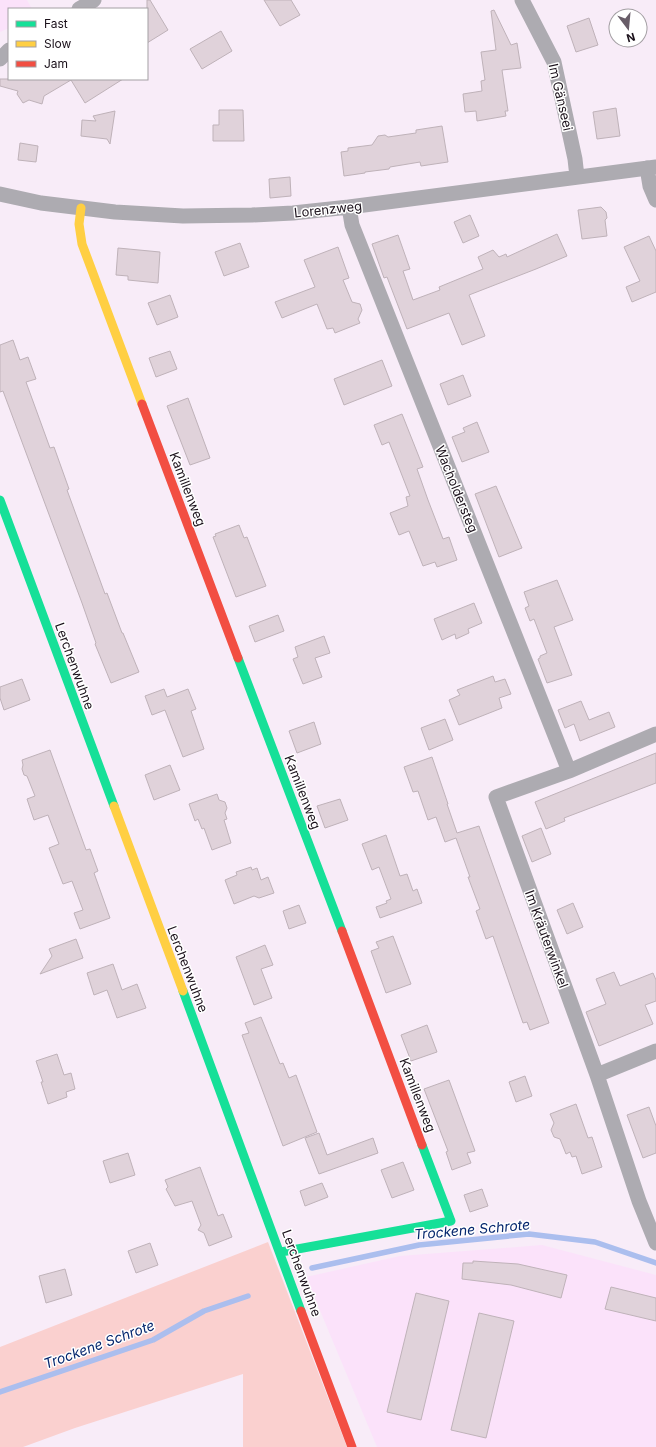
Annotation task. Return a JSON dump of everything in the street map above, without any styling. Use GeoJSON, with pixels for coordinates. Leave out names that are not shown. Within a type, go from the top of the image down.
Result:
{"type":"FeatureCollection","features":[{"type":"Feature","properties":{"kind":"street"},"geometry":{"type":"LineString","coordinates":[[81,8],[94,0]]}},
{"type":"Feature","properties":{"kind":"street","name":"Im Gänseei"},"geometry":{"type":"LineString","coordinates":[[522,0],[554,62],[575,159],[577,177]]}},
{"type":"Feature","properties":{"kind":"street"},"geometry":{"type":"LineString","coordinates":[[0,59],[8,51]]}},
{"type":"Feature","properties":{"kind":"street"},"geometry":{"type":"LineString","coordinates":[[651,167],[650,186],[656,200]]}},
{"type":"Feature","properties":{"kind":"street","name":"Lorenzweg"},"geometry":{"type":"LineString","coordinates":[[0,194],[41,203],[148,214],[191,216],[293,213],[651,167]]}},
{"type":"Feature","properties":{"kind":"street","name":"Wacholdersteg"},"geometry":{"type":"LineString","coordinates":[[349,207],[352,225],[569,771]]}},
{"type":"Feature","properties":{"kind":"street","name":"Kamillenweg"},"geometry":{"type":"LineString","coordinates":[[81,208],[79,224],[82,244],[451,1221],[280,1252]]}},
{"type":"Feature","properties":{"kind":"street","name":"Lerchenwuhne"},"geometry":{"type":"LineString","coordinates":[[0,500],[352,1447]]}},
{"type":"Feature","properties":{"kind":"street","name":"Im Kräuterwinkel"},"geometry":{"type":"LineString","coordinates":[[656,734],[569,771],[496,797],[597,1075],[639,1201],[656,1243]]}},
{"type":"Feature","properties":{"kind":"street"},"geometry":{"type":"LineString","coordinates":[[597,1075],[656,1051]]}},
{"type":"Feature","properties":{"kind":"shaded area"},"geometry":{"type":"Polygon","coordinates":[[[0,0],[27,0],[31,8],[8,8],[8,28],[0,32],[0,0]]]}},
{"type":"Feature","properties":{"kind":"shaded area"},"geometry":{"type":"Polygon","coordinates":[[[268,1242],[347,1447],[243,1447],[243,1374],[75,1428],[23,1447],[0,1447],[0,1347],[268,1242]]]}},
{"type":"Feature","properties":{"kind":"shaded area"},"geometry":{"type":"Polygon","coordinates":[[[542,1245],[656,1275],[656,1447],[377,1447],[306,1277],[400,1256],[542,1245]]]}},
{"type":"Feature","properties":{"kind":"building"},"geometry":{"type":"Polygon","coordinates":[[[147,0],[150,0],[168,30],[148,42],[148,8],[147,0]]]}},
{"type":"Feature","properties":{"kind":"building"},"geometry":{"type":"Polygon","coordinates":[[[264,0],[291,0],[300,15],[280,26],[264,0]]]}},
{"type":"Feature","properties":{"kind":"building"},"geometry":{"type":"Polygon","coordinates":[[[494,10],[511,45],[517,43],[521,68],[502,70],[508,111],[505,111],[506,116],[477,121],[476,111],[465,112],[463,94],[482,91],[481,81],[485,80],[481,52],[496,50],[491,11],[494,10]]]}},
{"type":"Feature","properties":{"kind":"building"},"geometry":{"type":"Polygon","coordinates":[[[589,18],[598,45],[576,52],[567,26],[589,18]]]}},
{"type":"Feature","properties":{"kind":"building"},"geometry":{"type":"Polygon","coordinates":[[[221,31],[232,51],[202,69],[190,49],[221,31]]]}},
{"type":"Feature","properties":{"kind":"building"},"geometry":{"type":"Polygon","coordinates":[[[0,79],[71,80],[44,96],[42,104],[29,100],[23,103],[17,94],[18,91],[0,86],[0,79]]]}},
{"type":"Feature","properties":{"kind":"building"},"geometry":{"type":"Polygon","coordinates":[[[71,80],[121,80],[85,103],[71,80]]]}},
{"type":"Feature","properties":{"kind":"building"},"geometry":{"type":"Polygon","coordinates":[[[616,108],[620,136],[597,139],[593,112],[616,108]]]}},
{"type":"Feature","properties":{"kind":"building"},"geometry":{"type":"Polygon","coordinates":[[[219,110],[243,110],[244,141],[213,141],[213,125],[219,125],[219,110]]]}},
{"type":"Feature","properties":{"kind":"building"},"geometry":{"type":"Polygon","coordinates":[[[115,111],[110,144],[107,139],[81,136],[82,120],[96,121],[93,116],[115,111]]]}},
{"type":"Feature","properties":{"kind":"building"},"geometry":{"type":"Polygon","coordinates":[[[442,126],[448,162],[421,166],[420,162],[390,167],[389,169],[344,176],[341,152],[348,151],[348,148],[372,145],[378,136],[385,135],[388,137],[416,133],[416,130],[442,126]]]}},
{"type":"Feature","properties":{"kind":"building"},"geometry":{"type":"Polygon","coordinates":[[[20,143],[38,146],[36,162],[18,160],[20,143]]]}},
{"type":"Feature","properties":{"kind":"building"},"geometry":{"type":"Polygon","coordinates":[[[290,177],[291,196],[270,198],[269,179],[290,177]]]}},
{"type":"Feature","properties":{"kind":"building"},"geometry":{"type":"Polygon","coordinates":[[[601,207],[606,212],[607,218],[605,220],[607,236],[582,239],[578,210],[601,207]]]}},
{"type":"Feature","properties":{"kind":"building"},"geometry":{"type":"Polygon","coordinates":[[[470,215],[479,236],[463,243],[454,222],[470,215]]]}},
{"type":"Feature","properties":{"kind":"building"},"geometry":{"type":"Polygon","coordinates":[[[557,234],[567,256],[469,295],[485,336],[462,345],[449,313],[407,329],[387,277],[384,278],[372,244],[398,235],[410,269],[403,271],[413,300],[440,290],[439,287],[483,269],[478,257],[493,250],[499,257],[506,254],[507,257],[557,234]]]}},
{"type":"Feature","properties":{"kind":"building"},"geometry":{"type":"Polygon","coordinates":[[[649,236],[656,251],[656,292],[632,302],[626,287],[640,281],[624,247],[649,236]]]}},
{"type":"Feature","properties":{"kind":"building"},"geometry":{"type":"Polygon","coordinates":[[[240,243],[249,267],[224,276],[215,252],[240,243]]]}},
{"type":"Feature","properties":{"kind":"building"},"geometry":{"type":"Polygon","coordinates":[[[338,247],[349,278],[343,280],[352,302],[360,304],[362,310],[358,319],[360,323],[335,333],[333,328],[327,329],[317,304],[282,318],[275,302],[315,287],[304,260],[338,247]]]}},
{"type":"Feature","properties":{"kind":"building"},"geometry":{"type":"Polygon","coordinates":[[[118,248],[160,252],[158,283],[128,280],[128,276],[116,275],[118,248]]]}},
{"type":"Feature","properties":{"kind":"building"},"geometry":{"type":"Polygon","coordinates":[[[170,295],[178,317],[157,325],[148,303],[170,295]]]}},
{"type":"Feature","properties":{"kind":"building"},"geometry":{"type":"Polygon","coordinates":[[[13,340],[20,360],[28,357],[36,379],[26,382],[50,448],[54,447],[69,489],[67,490],[105,594],[107,593],[139,672],[111,683],[95,644],[96,643],[82,603],[3,391],[0,392],[0,345],[13,340]]]}},
{"type":"Feature","properties":{"kind":"building"},"geometry":{"type":"Polygon","coordinates":[[[170,351],[177,369],[156,377],[149,358],[170,351]]]}},
{"type":"Feature","properties":{"kind":"building"},"geometry":{"type":"Polygon","coordinates":[[[382,360],[392,386],[344,405],[334,379],[382,360]]]}},
{"type":"Feature","properties":{"kind":"building"},"geometry":{"type":"Polygon","coordinates":[[[463,375],[471,396],[448,405],[440,384],[463,375]]]}},
{"type":"Feature","properties":{"kind":"building"},"geometry":{"type":"Polygon","coordinates":[[[188,398],[210,458],[190,465],[167,406],[188,398]]]}},
{"type":"Feature","properties":{"kind":"building"},"geometry":{"type":"Polygon","coordinates":[[[402,414],[423,467],[417,469],[428,500],[443,539],[449,537],[457,560],[437,567],[435,562],[423,566],[409,531],[399,535],[390,513],[408,506],[406,497],[410,496],[389,442],[382,445],[374,425],[402,414]]]}},
{"type":"Feature","properties":{"kind":"building"},"geometry":{"type":"Polygon","coordinates":[[[477,422],[489,452],[462,462],[452,437],[465,432],[463,428],[477,422]]]}},
{"type":"Feature","properties":{"kind":"building"},"geometry":{"type":"Polygon","coordinates":[[[496,486],[522,548],[499,557],[475,494],[496,486]]]}},
{"type":"Feature","properties":{"kind":"building"},"geometry":{"type":"Polygon","coordinates":[[[239,525],[244,538],[247,537],[266,586],[236,597],[213,537],[216,536],[215,534],[239,525]]]}},
{"type":"Feature","properties":{"kind":"building"},"geometry":{"type":"Polygon","coordinates":[[[557,580],[573,620],[554,627],[572,675],[547,683],[538,659],[540,656],[547,653],[534,619],[530,621],[525,608],[529,606],[524,592],[557,580]]]}},
{"type":"Feature","properties":{"kind":"building"},"geometry":{"type":"Polygon","coordinates":[[[474,603],[482,623],[468,629],[469,633],[456,639],[455,634],[442,640],[434,619],[474,603]]]}},
{"type":"Feature","properties":{"kind":"building"},"geometry":{"type":"Polygon","coordinates":[[[278,615],[284,631],[255,642],[249,626],[278,615]]]}},
{"type":"Feature","properties":{"kind":"building"},"geometry":{"type":"Polygon","coordinates":[[[324,636],[330,653],[315,658],[322,677],[303,684],[293,659],[298,657],[295,647],[324,636]]]}},
{"type":"Feature","properties":{"kind":"building"},"geometry":{"type":"Polygon","coordinates":[[[493,676],[495,682],[505,679],[511,694],[499,698],[502,708],[459,725],[449,700],[460,695],[457,690],[493,676]]]}},
{"type":"Feature","properties":{"kind":"building"},"geometry":{"type":"Polygon","coordinates":[[[22,679],[30,700],[4,710],[0,698],[0,687],[22,679]]]}},
{"type":"Feature","properties":{"kind":"building"},"geometry":{"type":"Polygon","coordinates":[[[164,689],[167,697],[188,689],[196,709],[191,711],[204,749],[183,757],[165,710],[152,715],[145,696],[164,689]]]}},
{"type":"Feature","properties":{"kind":"building"},"geometry":{"type":"Polygon","coordinates":[[[581,701],[589,720],[609,712],[615,727],[580,741],[574,724],[565,728],[558,710],[581,701]]]}},
{"type":"Feature","properties":{"kind":"building"},"geometry":{"type":"Polygon","coordinates":[[[445,719],[453,740],[429,750],[421,728],[445,719]]]}},
{"type":"Feature","properties":{"kind":"building"},"geometry":{"type":"Polygon","coordinates":[[[314,722],[321,744],[297,753],[289,731],[314,722]]]}},
{"type":"Feature","properties":{"kind":"building"},"geometry":{"type":"Polygon","coordinates":[[[50,750],[86,850],[90,849],[98,871],[94,873],[110,918],[80,929],[74,913],[83,910],[72,881],[63,884],[49,848],[59,844],[48,815],[34,820],[27,799],[35,796],[27,776],[24,775],[22,760],[50,750]]]}},
{"type":"Feature","properties":{"kind":"building"},"geometry":{"type":"Polygon","coordinates":[[[656,753],[656,783],[564,818],[565,821],[546,829],[535,802],[656,753]]]}},
{"type":"Feature","properties":{"kind":"building"},"geometry":{"type":"Polygon","coordinates":[[[432,757],[457,833],[479,826],[549,1023],[530,1030],[527,1022],[523,1023],[493,936],[486,939],[476,911],[480,909],[456,838],[445,842],[436,817],[428,820],[418,791],[413,792],[404,767],[432,757]]]}},
{"type":"Feature","properties":{"kind":"building"},"geometry":{"type":"Polygon","coordinates":[[[170,765],[180,790],[154,800],[145,775],[170,765]]]}},
{"type":"Feature","properties":{"kind":"building"},"geometry":{"type":"Polygon","coordinates":[[[217,794],[219,800],[225,802],[227,808],[225,813],[227,819],[224,820],[231,843],[212,850],[204,828],[202,829],[198,819],[195,821],[189,804],[217,794]]]}},
{"type":"Feature","properties":{"kind":"building"},"geometry":{"type":"Polygon","coordinates":[[[340,799],[348,820],[325,828],[317,806],[340,799]]]}},
{"type":"Feature","properties":{"kind":"building"},"geometry":{"type":"Polygon","coordinates":[[[541,828],[551,854],[532,862],[522,836],[541,828]]]}},
{"type":"Feature","properties":{"kind":"building"},"geometry":{"type":"Polygon","coordinates":[[[386,835],[400,876],[407,874],[413,891],[417,889],[422,903],[380,918],[376,907],[387,903],[386,901],[391,899],[379,867],[372,870],[362,844],[386,835]]]}},
{"type":"Feature","properties":{"kind":"building"},"geometry":{"type":"Polygon","coordinates":[[[251,867],[252,870],[257,868],[261,880],[268,877],[274,893],[259,898],[254,896],[234,904],[225,880],[237,875],[236,872],[251,867]]]}},
{"type":"Feature","properties":{"kind":"building"},"geometry":{"type":"Polygon","coordinates":[[[573,903],[583,927],[567,934],[557,910],[573,903]]]}},
{"type":"Feature","properties":{"kind":"building"},"geometry":{"type":"Polygon","coordinates":[[[299,905],[306,923],[289,929],[283,911],[299,905]]]}},
{"type":"Feature","properties":{"kind":"building"},"geometry":{"type":"Polygon","coordinates":[[[393,936],[411,984],[386,993],[371,951],[379,948],[376,942],[393,936]]]}},
{"type":"Feature","properties":{"kind":"building"},"geometry":{"type":"Polygon","coordinates":[[[76,939],[83,958],[40,974],[52,956],[49,949],[76,939]]]}},
{"type":"Feature","properties":{"kind":"building"},"geometry":{"type":"Polygon","coordinates":[[[265,945],[273,965],[261,969],[272,998],[254,1005],[236,957],[265,945]]]}},
{"type":"Feature","properties":{"kind":"building"},"geometry":{"type":"Polygon","coordinates":[[[113,964],[122,990],[137,984],[146,1008],[117,1018],[107,990],[94,995],[87,973],[113,964]]]}},
{"type":"Feature","properties":{"kind":"building"},"geometry":{"type":"Polygon","coordinates":[[[614,972],[620,986],[653,973],[656,980],[656,1001],[645,1005],[653,1024],[599,1046],[586,1012],[606,1004],[596,979],[614,972]]]}},
{"type":"Feature","properties":{"kind":"building"},"geometry":{"type":"Polygon","coordinates":[[[261,1017],[280,1064],[283,1063],[289,1078],[296,1075],[317,1132],[283,1146],[242,1035],[249,1033],[245,1023],[261,1017]]]}},
{"type":"Feature","properties":{"kind":"building"},"geometry":{"type":"Polygon","coordinates":[[[427,1025],[437,1052],[411,1061],[401,1035],[427,1025]]]}},
{"type":"Feature","properties":{"kind":"building"},"geometry":{"type":"Polygon","coordinates":[[[57,1054],[64,1075],[71,1073],[75,1089],[66,1092],[67,1097],[48,1104],[36,1061],[57,1054]]]}},
{"type":"Feature","properties":{"kind":"building"},"geometry":{"type":"Polygon","coordinates":[[[525,1076],[532,1096],[516,1102],[509,1082],[525,1076]]]}},
{"type":"Feature","properties":{"kind":"building"},"geometry":{"type":"Polygon","coordinates":[[[449,1080],[475,1151],[467,1153],[471,1163],[452,1170],[446,1152],[448,1151],[424,1089],[449,1080]]]}},
{"type":"Feature","properties":{"kind":"building"},"geometry":{"type":"Polygon","coordinates":[[[576,1104],[588,1138],[592,1137],[602,1167],[582,1174],[576,1156],[572,1157],[570,1152],[566,1154],[560,1139],[554,1137],[551,1130],[554,1123],[550,1114],[576,1104]]]}},
{"type":"Feature","properties":{"kind":"building"},"geometry":{"type":"Polygon","coordinates":[[[649,1107],[656,1126],[656,1153],[643,1158],[627,1115],[649,1107]]]}},
{"type":"Feature","properties":{"kind":"building"},"geometry":{"type":"Polygon","coordinates":[[[319,1133],[327,1155],[373,1138],[378,1153],[319,1174],[305,1138],[319,1133]]]}},
{"type":"Feature","properties":{"kind":"building"},"geometry":{"type":"Polygon","coordinates":[[[128,1153],[135,1175],[110,1183],[103,1161],[128,1153]]]}},
{"type":"Feature","properties":{"kind":"building"},"geometry":{"type":"Polygon","coordinates":[[[403,1162],[414,1190],[392,1198],[381,1170],[403,1162]]]}},
{"type":"Feature","properties":{"kind":"building"},"geometry":{"type":"Polygon","coordinates":[[[200,1167],[218,1216],[223,1214],[232,1237],[209,1246],[204,1233],[198,1230],[201,1225],[192,1201],[175,1206],[166,1189],[168,1187],[165,1180],[200,1167]]]}},
{"type":"Feature","properties":{"kind":"building"},"geometry":{"type":"Polygon","coordinates":[[[322,1183],[328,1197],[305,1206],[300,1191],[322,1183]]]}},
{"type":"Feature","properties":{"kind":"building"},"geometry":{"type":"Polygon","coordinates":[[[482,1189],[488,1206],[470,1212],[464,1195],[482,1189]]]}},
{"type":"Feature","properties":{"kind":"building"},"geometry":{"type":"Polygon","coordinates":[[[150,1243],[158,1265],[136,1273],[128,1251],[150,1243]]]}},
{"type":"Feature","properties":{"kind":"building"},"geometry":{"type":"Polygon","coordinates":[[[473,1261],[518,1264],[567,1275],[561,1298],[511,1285],[462,1279],[463,1263],[473,1263],[473,1261]]]}},
{"type":"Feature","properties":{"kind":"building"},"geometry":{"type":"Polygon","coordinates":[[[65,1269],[72,1295],[46,1303],[39,1276],[65,1269]]]}},
{"type":"Feature","properties":{"kind":"building"},"geometry":{"type":"Polygon","coordinates":[[[611,1287],[656,1298],[656,1321],[605,1309],[611,1287]]]}},
{"type":"Feature","properties":{"kind":"building"},"geometry":{"type":"Polygon","coordinates":[[[416,1293],[449,1301],[421,1420],[387,1412],[416,1293]]]}},
{"type":"Feature","properties":{"kind":"building"},"geometry":{"type":"Polygon","coordinates":[[[479,1313],[514,1321],[486,1438],[451,1430],[479,1313]]]}},
{"type":"Feature","properties":{"kind":"waterway","name":"Trockene Schrote"},"geometry":{"type":"LineString","coordinates":[[312,1268],[419,1245],[529,1234],[595,1242],[656,1263]]}},
{"type":"Feature","properties":{"kind":"waterway","name":"Trockene Schrote"},"geometry":{"type":"LineString","coordinates":[[0,1392],[153,1340],[204,1311],[248,1296]]}},
{"type":"Feature","properties":{"kind":"traffic: fast"},"geometry":{"type":"LineString","coordinates":[[0,500],[114,806]]}},
{"type":"Feature","properties":{"kind":"traffic: fast"},"geometry":{"type":"LineString","coordinates":[[238,658],[342,931]]}},
{"type":"Feature","properties":{"kind":"traffic: fast"},"geometry":{"type":"LineString","coordinates":[[183,991],[301,1311]]}},
{"type":"Feature","properties":{"kind":"traffic: fast"},"geometry":{"type":"LineString","coordinates":[[281,1252],[451,1221],[422,1145]]}},
{"type":"Feature","properties":{"kind":"traffic: slow"},"geometry":{"type":"LineString","coordinates":[[81,208],[79,224],[82,244],[142,404]]}},
{"type":"Feature","properties":{"kind":"traffic: slow"},"geometry":{"type":"LineString","coordinates":[[114,806],[183,991]]}},
{"type":"Feature","properties":{"kind":"traffic: jam"},"geometry":{"type":"LineString","coordinates":[[142,404],[238,658]]}},
{"type":"Feature","properties":{"kind":"traffic: jam"},"geometry":{"type":"LineString","coordinates":[[342,931],[422,1145]]}},
{"type":"Feature","properties":{"kind":"traffic: jam"},"geometry":{"type":"LineString","coordinates":[[301,1311],[352,1447]]}}]}
